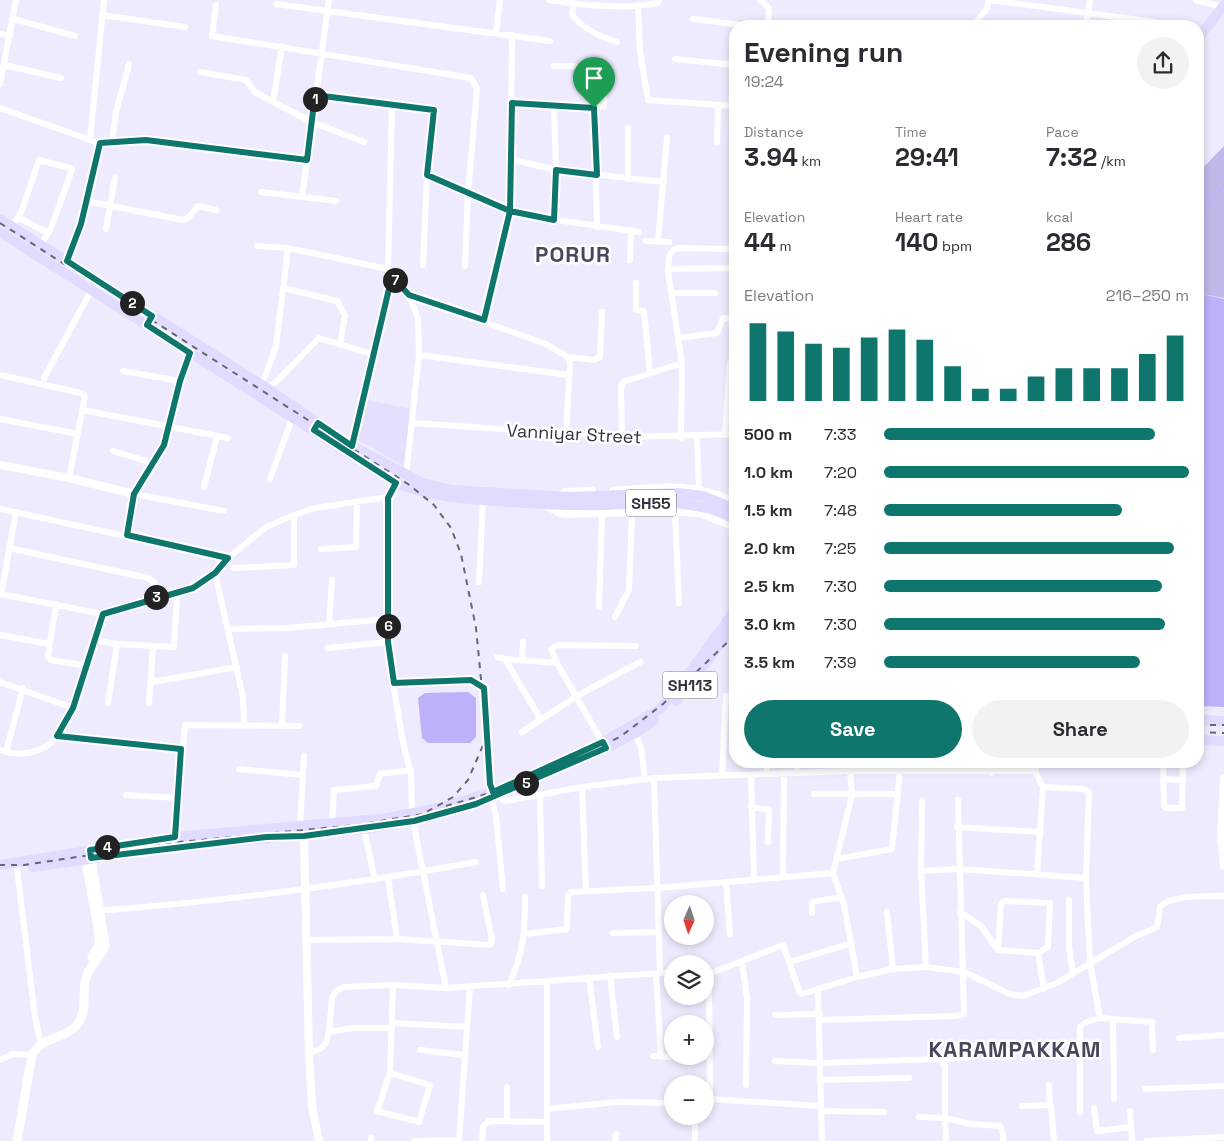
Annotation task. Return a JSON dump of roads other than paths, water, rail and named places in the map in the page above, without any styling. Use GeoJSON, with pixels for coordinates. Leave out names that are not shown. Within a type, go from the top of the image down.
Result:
{"type":"FeatureCollection","features":[{"type":"Feature","properties":{"kind":"main road"},"geometry":{"type":"LineString","coordinates":[[1204,32],[1223,9]]}},
{"type":"Feature","properties":{"kind":"main road"},"geometry":{"type":"LineString","coordinates":[[1204,38],[1223,9]]}},
{"type":"Feature","properties":{"kind":"main road","name":"SH55"},"geometry":{"type":"LineString","coordinates":[[0,219],[15,222],[41,245],[67,261],[196,353],[293,416],[406,476],[451,490],[564,499],[689,504],[729,516]]}},
{"type":"Feature","properties":{"kind":"main road","name":"SH55"},"geometry":{"type":"LineString","coordinates":[[0,232],[92,289],[150,321]]}},
{"type":"Feature","properties":{"kind":"main road","name":"SH55"},"geometry":{"type":"LineString","coordinates":[[196,353],[264,386],[316,427],[396,483],[420,493],[451,498],[544,504],[564,499],[678,493],[703,496],[729,507]]}},
{"type":"Feature","properties":{"kind":"main road","name":"SH113"},"geometry":{"type":"LineString","coordinates":[[633,730],[660,709],[673,694],[729,618]]}},
{"type":"Feature","properties":{"kind":"main road","name":"SH113"},"geometry":{"type":"LineString","coordinates":[[0,871],[17,870],[175,837],[364,829],[494,795],[604,745],[665,712],[680,697],[729,633]]}},
{"type":"Feature","properties":{"kind":"main road"},"geometry":{"type":"LineString","coordinates":[[1204,720],[1224,721]]}},
{"type":"Feature","properties":{"kind":"main road"},"geometry":{"type":"LineString","coordinates":[[1204,740],[1224,741]]}},
{"type":"Feature","properties":{"kind":"main road","name":"SH113"},"geometry":{"type":"LineString","coordinates":[[0,865],[87,854],[266,837],[332,824],[413,817]]}},
{"type":"Feature","properties":{"kind":"main road"},"geometry":{"type":"LineString","coordinates":[[11,1141],[30,1054],[41,1041],[75,1027],[83,1014],[87,975],[106,945],[87,854]]}},
{"type":"Feature","properties":{"kind":"main road"},"geometry":{"type":"LineString","coordinates":[[17,1141],[30,1054]]}},
{"type":"Feature","properties":{"kind":"street"},"geometry":{"type":"LineString","coordinates":[[0,84],[14,19],[16,0]]}},
{"type":"Feature","properties":{"kind":"street"},"geometry":{"type":"LineString","coordinates":[[90,140],[104,0]]}},
{"type":"Feature","properties":{"kind":"street"},"geometry":{"type":"LineString","coordinates":[[302,197],[328,0]]}},
{"type":"Feature","properties":{"kind":"street"},"geometry":{"type":"LineString","coordinates":[[496,33],[500,0]]}},
{"type":"Feature","properties":{"kind":"street"},"geometry":{"type":"LineString","coordinates":[[549,0],[574,4],[638,5],[657,3],[659,0]]}},
{"type":"Feature","properties":{"kind":"street"},"geometry":{"type":"LineString","coordinates":[[760,0],[768,8],[768,20]]}},
{"type":"Feature","properties":{"kind":"street"},"geometry":{"type":"LineString","coordinates":[[978,20],[986,10],[989,0],[1140,20]]}},
{"type":"Feature","properties":{"kind":"street"},"geometry":{"type":"LineString","coordinates":[[1087,20],[1090,0]]}},
{"type":"Feature","properties":{"kind":"street"},"geometry":{"type":"LineString","coordinates":[[1196,0],[1223,9]]}},
{"type":"Feature","properties":{"kind":"street"},"geometry":{"type":"LineString","coordinates":[[276,4],[328,9],[550,41]]}},
{"type":"Feature","properties":{"kind":"street"},"geometry":{"type":"LineString","coordinates":[[574,4],[572,14],[577,20],[595,33],[617,42]]}},
{"type":"Feature","properties":{"kind":"street"},"geometry":{"type":"LineString","coordinates":[[216,5],[212,36],[471,78],[477,89],[468,193],[465,266]]}},
{"type":"Feature","properties":{"kind":"street"},"geometry":{"type":"LineString","coordinates":[[638,5],[640,51],[648,100],[729,106]]}},
{"type":"Feature","properties":{"kind":"street"},"geometry":{"type":"LineString","coordinates":[[102,15],[185,27]]}},
{"type":"Feature","properties":{"kind":"street"},"geometry":{"type":"LineString","coordinates":[[14,19],[75,36]]}},
{"type":"Feature","properties":{"kind":"street"},"geometry":{"type":"LineString","coordinates":[[693,19],[729,23]]}},
{"type":"Feature","properties":{"kind":"street"},"geometry":{"type":"LineString","coordinates":[[0,34],[10,36]]}},
{"type":"Feature","properties":{"kind":"street"},"geometry":{"type":"LineString","coordinates":[[484,320],[510,211],[512,35]]}},
{"type":"Feature","properties":{"kind":"street"},"geometry":{"type":"LineString","coordinates":[[273,102],[282,46]]}},
{"type":"Feature","properties":{"kind":"street"},"geometry":{"type":"LineString","coordinates":[[675,59],[729,64]]}},
{"type":"Feature","properties":{"kind":"street"},"geometry":{"type":"LineString","coordinates":[[112,142],[116,112],[129,64]]}},
{"type":"Feature","properties":{"kind":"street"},"geometry":{"type":"LineString","coordinates":[[4,65],[61,78]]}},
{"type":"Feature","properties":{"kind":"street"},"geometry":{"type":"LineString","coordinates":[[512,103],[594,108],[604,106],[606,68],[554,66]]}},
{"type":"Feature","properties":{"kind":"street"},"geometry":{"type":"LineString","coordinates":[[200,72],[246,80],[256,92],[273,102],[312,122],[364,142]]}},
{"type":"Feature","properties":{"kind":"street"},"geometry":{"type":"LineString","coordinates":[[315,95],[434,110],[427,175],[423,265]]}},
{"type":"Feature","properties":{"kind":"street"},"geometry":{"type":"LineString","coordinates":[[392,105],[388,269],[409,295],[418,318],[419,355],[406,476]]}},
{"type":"Feature","properties":{"kind":"street"},"geometry":{"type":"LineString","coordinates":[[717,142],[718,105]]}},
{"type":"Feature","properties":{"kind":"street"},"geometry":{"type":"LineString","coordinates":[[554,106],[556,170],[554,220]]}},
{"type":"Feature","properties":{"kind":"street"},"geometry":{"type":"LineString","coordinates":[[0,108],[100,143],[146,140],[307,160]]}},
{"type":"Feature","properties":{"kind":"street"},"geometry":{"type":"LineString","coordinates":[[594,108],[597,227]]}},
{"type":"Feature","properties":{"kind":"street"},"geometry":{"type":"LineString","coordinates":[[628,128],[628,179]]}},
{"type":"Feature","properties":{"kind":"street"},"geometry":{"type":"LineString","coordinates":[[658,241],[667,138]]}},
{"type":"Feature","properties":{"kind":"street"},"geometry":{"type":"LineString","coordinates":[[67,261],[81,224],[100,143]]}},
{"type":"Feature","properties":{"kind":"street"},"geometry":{"type":"LineString","coordinates":[[510,159],[556,170],[664,182]]}},
{"type":"Feature","properties":{"kind":"street"},"geometry":{"type":"LineString","coordinates":[[41,245],[48,233],[72,170],[39,160],[15,222],[48,233]]}},
{"type":"Feature","properties":{"kind":"street"},"geometry":{"type":"LineString","coordinates":[[427,175],[510,211],[554,220],[639,232]]}},
{"type":"Feature","properties":{"kind":"street"},"geometry":{"type":"LineString","coordinates":[[106,229],[115,178]]}},
{"type":"Feature","properties":{"kind":"street"},"geometry":{"type":"LineString","coordinates":[[261,192],[336,201]]}},
{"type":"Feature","properties":{"kind":"street"},"geometry":{"type":"LineString","coordinates":[[86,201],[183,220],[188,218],[198,206],[216,210]]}},
{"type":"Feature","properties":{"kind":"street"},"geometry":{"type":"LineString","coordinates":[[630,260],[631,231]]}},
{"type":"Feature","properties":{"kind":"street"},"geometry":{"type":"LineString","coordinates":[[646,241],[669,242]]}},
{"type":"Feature","properties":{"kind":"street"},"geometry":{"type":"LineString","coordinates":[[258,246],[288,248],[388,269]]}},
{"type":"Feature","properties":{"kind":"street"},"geometry":{"type":"LineString","coordinates":[[264,386],[276,346],[288,248]]}},
{"type":"Feature","properties":{"kind":"street"},"geometry":{"type":"LineString","coordinates":[[681,438],[682,363],[668,269],[669,257],[673,250],[678,248],[729,249]]}},
{"type":"Feature","properties":{"kind":"street"},"geometry":{"type":"LineString","coordinates":[[668,269],[729,268]]}},
{"type":"Feature","properties":{"kind":"street"},"geometry":{"type":"LineString","coordinates":[[352,446],[372,354],[392,276]]}},
{"type":"Feature","properties":{"kind":"street"},"geometry":{"type":"LineString","coordinates":[[636,283],[636,310],[644,310],[650,373]]}},
{"type":"Feature","properties":{"kind":"street"},"geometry":{"type":"LineString","coordinates":[[283,288],[337,301],[345,315],[340,345]]}},
{"type":"Feature","properties":{"kind":"street"},"geometry":{"type":"LineString","coordinates":[[44,378],[92,289]]}},
{"type":"Feature","properties":{"kind":"street"},"geometry":{"type":"LineString","coordinates":[[672,293],[715,293]]}},
{"type":"Feature","properties":{"kind":"street"},"geometry":{"type":"LineString","coordinates":[[409,295],[484,320],[546,344],[568,357],[594,360],[600,357],[602,312]]}},
{"type":"Feature","properties":{"kind":"street"},"geometry":{"type":"LineString","coordinates":[[678,338],[718,332],[723,318],[729,318]]}},
{"type":"Feature","properties":{"kind":"street"},"geometry":{"type":"LineString","coordinates":[[264,386],[277,381],[319,338],[372,354]]}},
{"type":"Feature","properties":{"kind":"street"},"geometry":{"type":"LineString","coordinates":[[127,535],[134,494],[164,445],[180,381],[196,353]]}},
{"type":"Feature","properties":{"kind":"street"},"geometry":{"type":"LineString","coordinates":[[419,355],[569,375]]}},
{"type":"Feature","properties":{"kind":"street"},"geometry":{"type":"LineString","coordinates":[[566,435],[568,357]]}},
{"type":"Feature","properties":{"kind":"street"},"geometry":{"type":"LineString","coordinates":[[622,438],[622,385],[625,381],[682,363]]}},
{"type":"Feature","properties":{"kind":"street"},"geometry":{"type":"LineString","coordinates":[[123,371],[180,381]]}},
{"type":"Feature","properties":{"kind":"street"},"geometry":{"type":"LineString","coordinates":[[0,375],[81,393],[85,396],[69,478]]}},
{"type":"Feature","properties":{"kind":"street"},"geometry":{"type":"LineString","coordinates":[[725,435],[729,377]]}},
{"type":"Feature","properties":{"kind":"street"},"geometry":{"type":"LineString","coordinates":[[83,410],[228,438]]}},
{"type":"Feature","properties":{"kind":"street"},"geometry":{"type":"LineString","coordinates":[[270,479],[293,416]]}},
{"type":"Feature","properties":{"kind":"street"},"geometry":{"type":"LineString","coordinates":[[0,419],[78,434]]}},
{"type":"Feature","properties":{"kind":"street","name":"Vanniyar Street"},"geometry":{"type":"LineString","coordinates":[[413,424],[622,438],[681,438],[729,435]]}},
{"type":"Feature","properties":{"kind":"street"},"geometry":{"type":"LineString","coordinates":[[204,487],[217,436]]}},
{"type":"Feature","properties":{"kind":"street"},"geometry":{"type":"LineString","coordinates":[[697,437],[699,489]]}},
{"type":"Feature","properties":{"kind":"street"},"geometry":{"type":"LineString","coordinates":[[113,451],[153,463]]}},
{"type":"Feature","properties":{"kind":"street"},"geometry":{"type":"LineString","coordinates":[[0,465],[224,511]]}},
{"type":"Feature","properties":{"kind":"street"},"geometry":{"type":"LineString","coordinates":[[396,483],[388,498],[388,642],[403,742],[411,770],[413,817],[446,988]]}},
{"type":"Feature","properties":{"kind":"street"},"geometry":{"type":"LineString","coordinates":[[564,499],[565,492],[682,486],[699,489],[729,500]]}},
{"type":"Feature","properties":{"kind":"street"},"geometry":{"type":"LineString","coordinates":[[16,512],[1,594],[103,614],[156,597],[193,588],[215,573],[228,558],[266,527],[294,515],[315,508],[388,498]]}},
{"type":"Feature","properties":{"kind":"street"},"geometry":{"type":"LineString","coordinates":[[478,582],[483,500]]}},
{"type":"Feature","properties":{"kind":"street"},"geometry":{"type":"LineString","coordinates":[[321,549],[356,547],[357,502]]}},
{"type":"Feature","properties":{"kind":"street"},"geometry":{"type":"LineString","coordinates":[[544,504],[560,513],[602,514],[675,511],[700,513],[729,525]]}},
{"type":"Feature","properties":{"kind":"street"},"geometry":{"type":"LineString","coordinates":[[0,509],[228,558]]}},
{"type":"Feature","properties":{"kind":"street"},"geometry":{"type":"LineString","coordinates":[[675,511],[679,603]]}},
{"type":"Feature","properties":{"kind":"street"},"geometry":{"type":"LineString","coordinates":[[615,617],[629,590],[632,513]]}},
{"type":"Feature","properties":{"kind":"street"},"geometry":{"type":"LineString","coordinates":[[599,607],[602,514]]}},
{"type":"Feature","properties":{"kind":"street"},"geometry":{"type":"LineString","coordinates":[[234,568],[294,565],[294,515]]}},
{"type":"Feature","properties":{"kind":"street"},"geometry":{"type":"LineString","coordinates":[[9,548],[148,578],[154,582],[156,597]]}},
{"type":"Feature","properties":{"kind":"street"},"geometry":{"type":"LineString","coordinates":[[215,573],[243,697],[244,724]]}},
{"type":"Feature","properties":{"kind":"street"},"geometry":{"type":"LineString","coordinates":[[329,624],[332,580]]}},
{"type":"Feature","properties":{"kind":"street"},"geometry":{"type":"LineString","coordinates":[[96,640],[117,644],[174,647],[177,593]]}},
{"type":"Feature","properties":{"kind":"street"},"geometry":{"type":"LineString","coordinates":[[56,604],[47,655],[51,660],[87,666]]}},
{"type":"Feature","properties":{"kind":"street"},"geometry":{"type":"LineString","coordinates":[[23,688],[3,751],[22,754],[36,752],[47,746],[57,736],[73,708],[103,614]]}},
{"type":"Feature","properties":{"kind":"street"},"geometry":{"type":"LineString","coordinates":[[228,629],[388,619]]}},
{"type":"Feature","properties":{"kind":"street"},"geometry":{"type":"LineString","coordinates":[[0,635],[48,644]]}},
{"type":"Feature","properties":{"kind":"street"},"geometry":{"type":"LineString","coordinates":[[328,648],[388,642]]}},
{"type":"Feature","properties":{"kind":"street"},"geometry":{"type":"LineString","coordinates":[[522,660],[523,642]]}},
{"type":"Feature","properties":{"kind":"street"},"geometry":{"type":"LineString","coordinates":[[108,704],[117,644]]}},
{"type":"Feature","properties":{"kind":"street"},"geometry":{"type":"LineString","coordinates":[[149,704],[153,646]]}},
{"type":"Feature","properties":{"kind":"street"},"geometry":{"type":"LineString","coordinates":[[604,745],[551,651],[554,646],[636,646]]}},
{"type":"Feature","properties":{"kind":"street"},"geometry":{"type":"LineString","coordinates":[[282,726],[285,656]]}},
{"type":"Feature","properties":{"kind":"street"},"geometry":{"type":"LineString","coordinates":[[497,657],[557,663]]}},
{"type":"Feature","properties":{"kind":"street"},"geometry":{"type":"LineString","coordinates":[[505,659],[541,720]]}},
{"type":"Feature","properties":{"kind":"street"},"geometry":{"type":"LineString","coordinates":[[522,732],[577,696],[640,662]]}},
{"type":"Feature","properties":{"kind":"street"},"geometry":{"type":"LineString","coordinates":[[152,682],[237,667]]}},
{"type":"Feature","properties":{"kind":"street"},"geometry":{"type":"LineString","coordinates":[[394,683],[471,680],[484,688],[490,784],[494,795],[503,889]]}},
{"type":"Feature","properties":{"kind":"street"},"geometry":{"type":"LineString","coordinates":[[0,682],[23,688],[73,708]]}},
{"type":"Feature","properties":{"kind":"street"},"geometry":{"type":"LineString","coordinates":[[722,775],[726,696]]}},
{"type":"Feature","properties":{"kind":"street"},"geometry":{"type":"LineString","coordinates":[[175,837],[181,749],[185,725],[244,724],[299,726]]}},
{"type":"Feature","properties":{"kind":"street"},"geometry":{"type":"LineString","coordinates":[[633,730],[641,747],[645,779]]}},
{"type":"Feature","properties":{"kind":"street"},"geometry":{"type":"LineString","coordinates":[[57,736],[181,749]]}},
{"type":"Feature","properties":{"kind":"street"},"geometry":{"type":"LineString","coordinates":[[304,756],[302,831],[309,1053],[312,1106],[319,1141]]}},
{"type":"Feature","properties":{"kind":"street"},"geometry":{"type":"LineString","coordinates":[[767,768],[767,773]]}},
{"type":"Feature","properties":{"kind":"street"},"geometry":{"type":"LineString","coordinates":[[797,768],[797,773]]}},
{"type":"Feature","properties":{"kind":"street"},"geometry":{"type":"LineString","coordinates":[[991,768],[991,773]]}},
{"type":"Feature","properties":{"kind":"street"},"geometry":{"type":"LineString","coordinates":[[1036,768],[1035,771],[1043,787],[1037,875]]}},
{"type":"Feature","properties":{"kind":"street"},"geometry":{"type":"LineString","coordinates":[[1163,768],[1166,808],[1182,807],[1183,768]]}},
{"type":"Feature","properties":{"kind":"street"},"geometry":{"type":"LineString","coordinates":[[239,769],[302,775]]}},
{"type":"Feature","properties":{"kind":"street"},"geometry":{"type":"LineString","coordinates":[[332,824],[334,790],[376,786],[380,774],[411,770]]}},
{"type":"Feature","properties":{"kind":"street"},"geometry":{"type":"LineString","coordinates":[[494,795],[505,801],[582,787],[654,778],[850,771],[991,773],[1035,771]]}},
{"type":"Feature","properties":{"kind":"street"},"geometry":{"type":"LineString","coordinates":[[850,771],[852,795],[833,873],[842,897],[857,977]]}},
{"type":"Feature","properties":{"kind":"street"},"geometry":{"type":"LineString","coordinates":[[837,859],[892,849],[900,771]]}},
{"type":"Feature","properties":{"kind":"street"},"geometry":{"type":"LineString","coordinates":[[782,877],[784,773]]}},
{"type":"Feature","properties":{"kind":"street"},"geometry":{"type":"LineString","coordinates":[[751,775],[754,880]]}},
{"type":"Feature","properties":{"kind":"street"},"geometry":{"type":"LineString","coordinates":[[653,1056],[661,1057],[654,778]]}},
{"type":"Feature","properties":{"kind":"street"},"geometry":{"type":"LineString","coordinates":[[1224,778],[1224,866]]}},
{"type":"Feature","properties":{"kind":"street"},"geometry":{"type":"LineString","coordinates":[[1164,780],[1183,780]]}},
{"type":"Feature","properties":{"kind":"street"},"geometry":{"type":"LineString","coordinates":[[582,787],[586,890]]}},
{"type":"Feature","properties":{"kind":"street"},"geometry":{"type":"LineString","coordinates":[[1043,787],[1084,789],[1089,792],[1086,878],[1090,962],[1100,1018]]}},
{"type":"Feature","properties":{"kind":"street"},"geometry":{"type":"LineString","coordinates":[[814,794],[898,794]]}},
{"type":"Feature","properties":{"kind":"street"},"geometry":{"type":"LineString","coordinates":[[126,795],[178,798]]}},
{"type":"Feature","properties":{"kind":"street"},"geometry":{"type":"LineString","coordinates":[[540,795],[542,886]]}},
{"type":"Feature","properties":{"kind":"street"},"geometry":{"type":"LineString","coordinates":[[775,1015],[820,1017],[961,1016],[964,1010],[964,972],[958,869],[958,800]]}},
{"type":"Feature","properties":{"kind":"street"},"geometry":{"type":"LineString","coordinates":[[922,801],[921,871],[926,968]]}},
{"type":"Feature","properties":{"kind":"street"},"geometry":{"type":"LineString","coordinates":[[751,807],[770,810],[768,842]]}},
{"type":"Feature","properties":{"kind":"street"},"geometry":{"type":"LineString","coordinates":[[957,827],[1041,832]]}},
{"type":"Feature","properties":{"kind":"street"},"geometry":{"type":"LineString","coordinates":[[364,829],[375,880]]}},
{"type":"Feature","properties":{"kind":"street"},"geometry":{"type":"LineString","coordinates":[[98,911],[305,890],[476,862]]}},
{"type":"Feature","properties":{"kind":"street"},"geometry":{"type":"LineString","coordinates":[[921,871],[958,869],[1086,878]]}},
{"type":"Feature","properties":{"kind":"street"},"geometry":{"type":"LineString","coordinates":[[17,870],[35,1017],[41,1041]]}},
{"type":"Feature","properties":{"kind":"street"},"geometry":{"type":"LineString","coordinates":[[525,934],[562,932],[567,929],[568,895],[571,892],[657,888],[833,873]]}},
{"type":"Feature","properties":{"kind":"street"},"geometry":{"type":"LineString","coordinates":[[388,877],[397,939]]}},
{"type":"Feature","properties":{"kind":"street"},"geometry":{"type":"LineString","coordinates":[[726,882],[730,934]]}},
{"type":"Feature","properties":{"kind":"street"},"geometry":{"type":"LineString","coordinates":[[306,940],[397,939],[491,944],[483,895]]}},
{"type":"Feature","properties":{"kind":"street"},"geometry":{"type":"LineString","coordinates":[[714,971],[783,946],[800,993],[804,994],[857,977],[893,969],[926,968],[964,972],[1016,996],[1032,994],[1073,973],[1136,936],[1157,927],[1160,922],[1160,907],[1166,902],[1182,898],[1224,896]]}},
{"type":"Feature","properties":{"kind":"street"},"geometry":{"type":"LineString","coordinates":[[509,985],[520,960],[525,934],[525,897]]}},
{"type":"Feature","properties":{"kind":"street"},"geometry":{"type":"LineString","coordinates":[[812,913],[812,902],[842,897]]}},
{"type":"Feature","properties":{"kind":"street"},"geometry":{"type":"LineString","coordinates":[[1070,900],[1069,947],[1073,973]]}},
{"type":"Feature","properties":{"kind":"street"},"geometry":{"type":"LineString","coordinates":[[1004,901],[1050,903],[1048,947],[1038,953],[998,950],[1001,904],[1004,901]]}},
{"type":"Feature","properties":{"kind":"street"},"geometry":{"type":"LineString","coordinates":[[887,912],[893,969]]}},
{"type":"Feature","properties":{"kind":"street"},"geometry":{"type":"LineString","coordinates":[[960,912],[981,926],[998,950]]}},
{"type":"Feature","properties":{"kind":"street"},"geometry":{"type":"LineString","coordinates":[[613,933],[659,932]]}},
{"type":"Feature","properties":{"kind":"street"},"geometry":{"type":"LineString","coordinates":[[790,962],[852,943]]}},
{"type":"Feature","properties":{"kind":"street"},"geometry":{"type":"LineString","coordinates":[[1038,953],[1044,989]]}},
{"type":"Feature","properties":{"kind":"street"},"geometry":{"type":"LineString","coordinates":[[742,961],[747,999],[746,1085]]}},
{"type":"Feature","properties":{"kind":"street"},"geometry":{"type":"LineString","coordinates":[[309,1053],[322,1048],[330,1032],[332,998],[336,991],[344,987],[394,985],[446,988],[470,987],[610,975],[664,973]]}},
{"type":"Feature","properties":{"kind":"street"},"geometry":{"type":"LineString","coordinates":[[610,975],[617,1036]]}},
{"type":"Feature","properties":{"kind":"street"},"geometry":{"type":"LineString","coordinates":[[589,977],[598,1047]]}},
{"type":"Feature","properties":{"kind":"street"},"geometry":{"type":"LineString","coordinates":[[546,981],[547,1141]]}},
{"type":"Feature","properties":{"kind":"street"},"geometry":{"type":"LineString","coordinates":[[390,1074],[430,1085],[419,1122],[377,1111],[390,1074],[394,985]]}},
{"type":"Feature","properties":{"kind":"street"},"geometry":{"type":"LineString","coordinates":[[415,1141],[459,1141],[470,987]]}},
{"type":"Feature","properties":{"kind":"street"},"geometry":{"type":"LineString","coordinates":[[818,991],[822,1141]]}},
{"type":"Feature","properties":{"kind":"street"},"geometry":{"type":"LineString","coordinates":[[1080,1112],[1080,1027],[1084,1023],[1100,1018],[1152,1022],[1153,1050]]}},
{"type":"Feature","properties":{"kind":"street"},"geometry":{"type":"LineString","coordinates":[[1113,1020],[1114,1099]]}},
{"type":"Feature","properties":{"kind":"street"},"geometry":{"type":"LineString","coordinates":[[330,1032],[352,1028],[392,1026],[467,1027]]}},
{"type":"Feature","properties":{"kind":"street"},"geometry":{"type":"LineString","coordinates":[[1179,1038],[1224,1036]]}},
{"type":"Feature","properties":{"kind":"street"},"geometry":{"type":"LineString","coordinates":[[420,1050],[464,1055]]}},
{"type":"Feature","properties":{"kind":"street"},"geometry":{"type":"LineString","coordinates":[[0,1060],[13,1054],[30,1054]]}},
{"type":"Feature","properties":{"kind":"street"},"geometry":{"type":"LineString","coordinates":[[775,1061],[820,1063],[968,1058]]}},
{"type":"Feature","properties":{"kind":"street"},"geometry":{"type":"LineString","coordinates":[[940,1059],[945,1066],[946,1141]]}},
{"type":"Feature","properties":{"kind":"street"},"geometry":{"type":"LineString","coordinates":[[820,1080],[909,1078]]}},
{"type":"Feature","properties":{"kind":"street"},"geometry":{"type":"LineString","coordinates":[[1049,1085],[1054,1141]]}},
{"type":"Feature","properties":{"kind":"street"},"geometry":{"type":"LineString","coordinates":[[1145,1089],[1224,1086]]}},
{"type":"Feature","properties":{"kind":"street"},"geometry":{"type":"LineString","coordinates":[[507,1087],[507,1120]]}},
{"type":"Feature","properties":{"kind":"street"},"geometry":{"type":"LineString","coordinates":[[714,1101],[884,1112]]}},
{"type":"Feature","properties":{"kind":"street"},"geometry":{"type":"LineString","coordinates":[[547,1109],[618,1102],[664,1103]]}},
{"type":"Feature","properties":{"kind":"street"},"geometry":{"type":"LineString","coordinates":[[1022,1106],[1050,1105]]}},
{"type":"Feature","properties":{"kind":"street"},"geometry":{"type":"LineString","coordinates":[[1094,1108],[1097,1131],[1131,1127]]}},
{"type":"Feature","properties":{"kind":"street"},"geometry":{"type":"LineString","coordinates":[[1130,1111],[1132,1141]]}},
{"type":"Feature","properties":{"kind":"street"},"geometry":{"type":"LineString","coordinates":[[919,1117],[946,1118],[971,1124],[1000,1126],[1003,1133],[1003,1141]]}},
{"type":"Feature","properties":{"kind":"street"},"geometry":{"type":"LineString","coordinates":[[482,1141],[486,1123],[507,1120],[547,1122]]}},
{"type":"Feature","properties":{"kind":"street"},"geometry":{"type":"LineString","coordinates":[[695,1125],[695,1141]]}},
{"type":"Feature","properties":{"kind":"street"},"geometry":{"type":"LineString","coordinates":[[1146,1141],[1224,1137]]}},
{"type":"Feature","properties":{"kind":"waterway"},"geometry":{"type":"LineString","coordinates":[[1204,210],[1224,185]]}},
{"type":"Feature","properties":{"kind":"railway"},"geometry":{"type":"LineString","coordinates":[[0,223],[408,484],[434,505],[451,528],[461,554],[476,628],[485,720],[484,743],[468,780],[453,797],[423,814],[356,825],[169,843],[24,865],[0,865]]}},
{"type":"Feature","properties":{"kind":"railway"},"geometry":{"type":"LineString","coordinates":[[446,806],[510,787],[620,737],[663,704],[729,641]]}},
{"type":"Feature","properties":{"kind":"railway"},"geometry":{"type":"LineString","coordinates":[[1204,725],[1224,725]]}},
{"type":"Feature","properties":{"kind":"railway"},"geometry":{"type":"LineString","coordinates":[[1204,732],[1224,733]]}},
{"type":"Feature","properties":{"kind":"district","name":"PORUR"},"geometry":{"type":"Point","coordinates":[573,254]}},
{"type":"Feature","properties":{"kind":"district","name":"KARAMPAKKAM"},"geometry":{"type":"Point","coordinates":[1015,1049]}}]}
